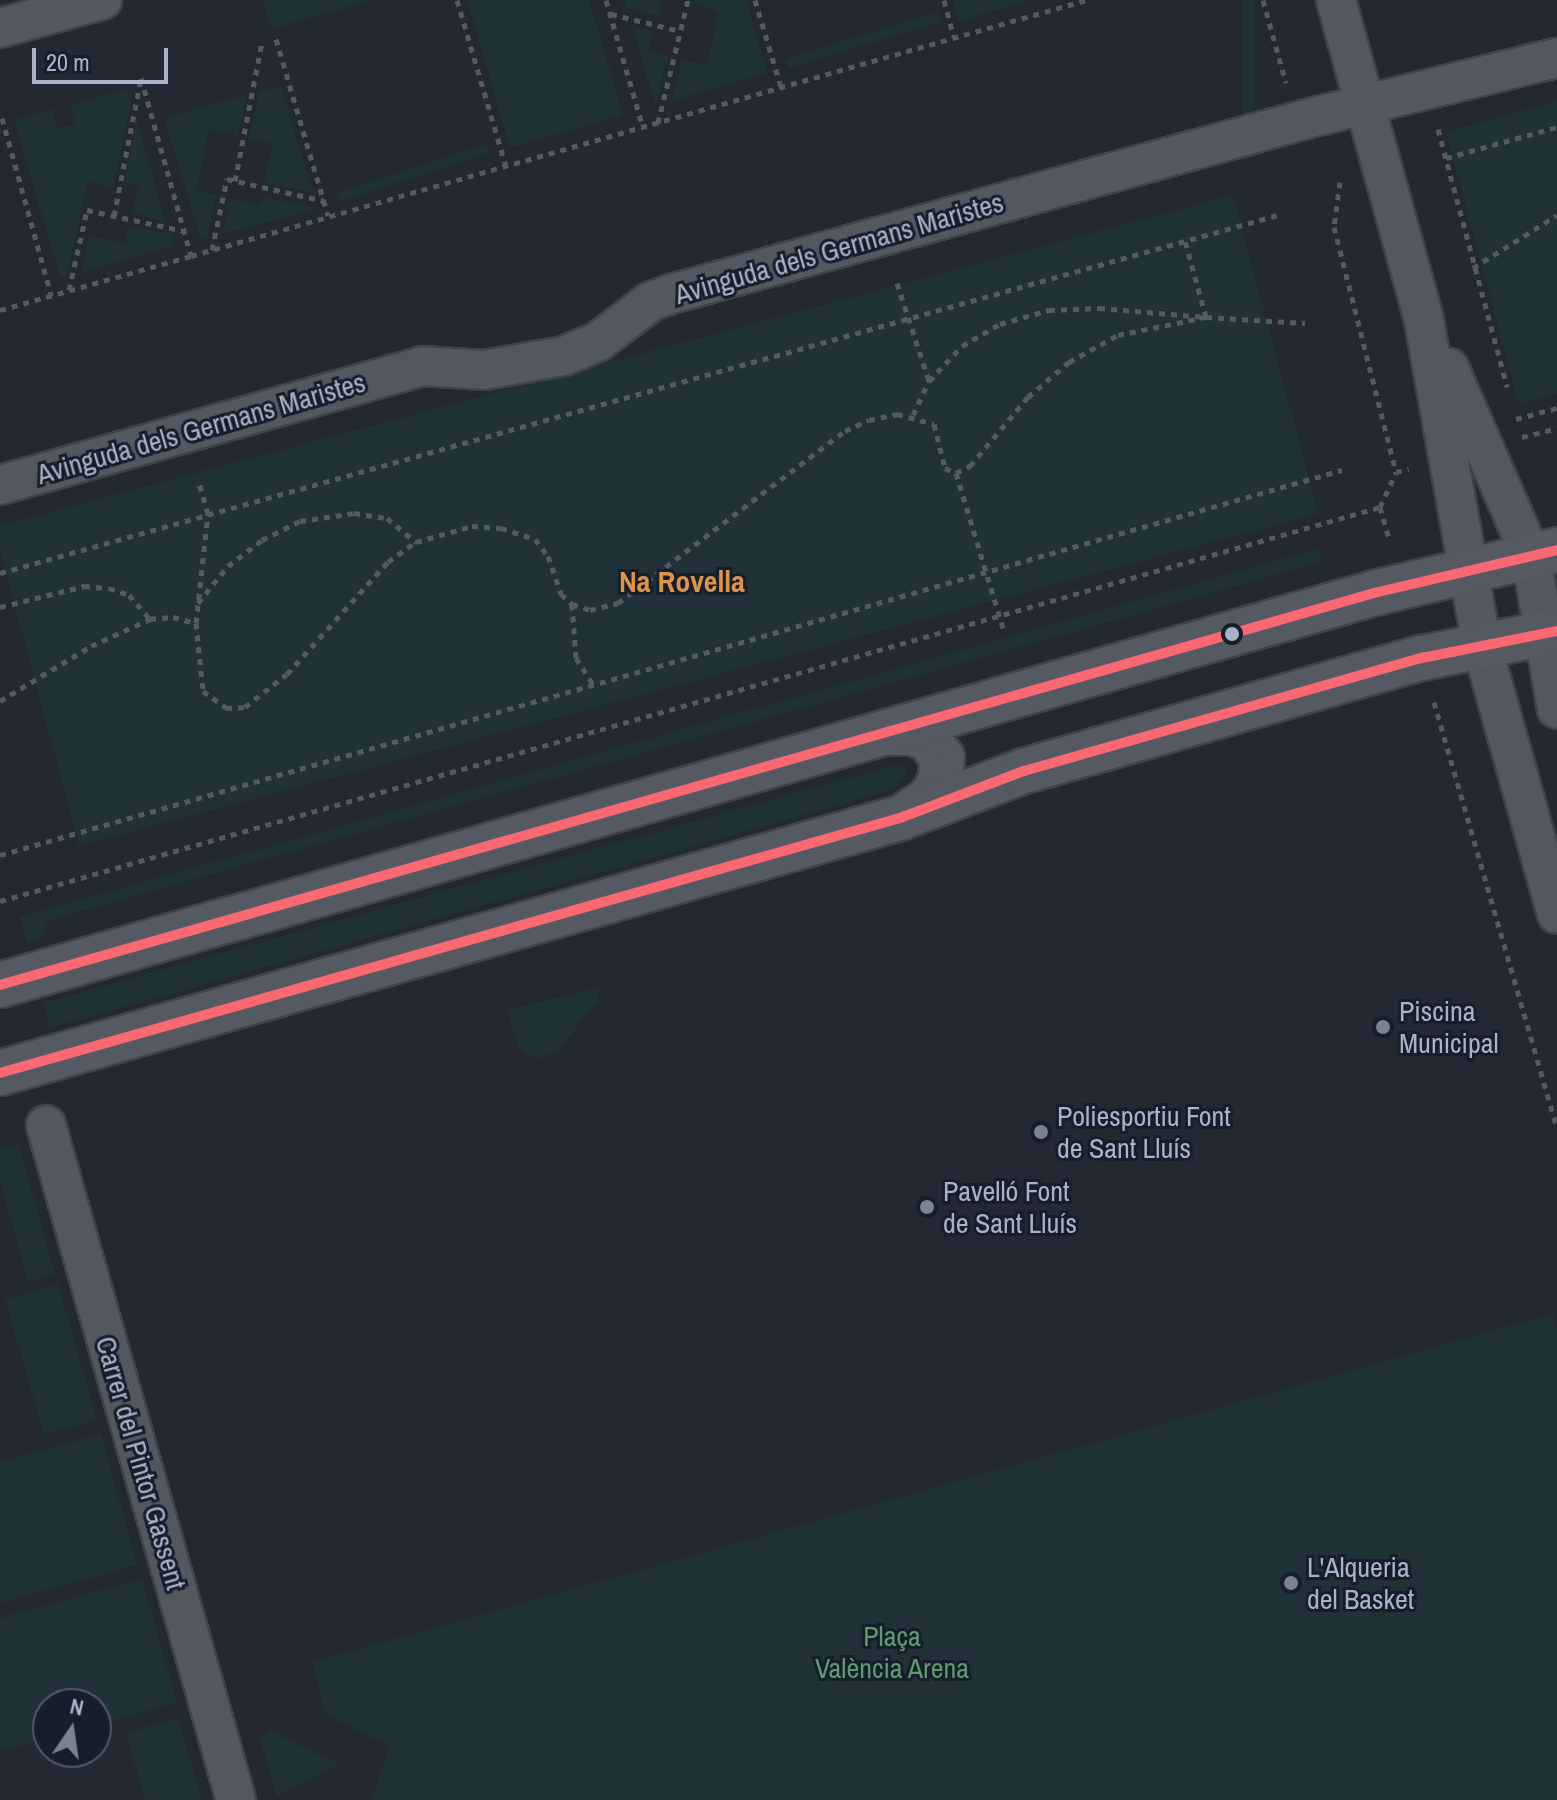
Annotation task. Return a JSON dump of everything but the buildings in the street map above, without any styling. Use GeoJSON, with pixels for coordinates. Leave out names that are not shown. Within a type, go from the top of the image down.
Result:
{"type":"FeatureCollection","features":[{"type":"Feature","properties":{"kind":"main road"},"geometry":{"type":"LineString","coordinates":[[0,985],[1468,569],[1544,553]]}},
{"type":"Feature","properties":{"kind":"main road"},"geometry":{"type":"LineString","coordinates":[[0,1073],[900,818],[1024,771],[1422,658],[1551,632]]}},
{"type":"Feature","properties":{"kind":"main road"},"geometry":{"type":"LineString","coordinates":[[888,733],[913,733],[929,739],[942,758],[941,780],[930,799],[900,818]]}},
{"type":"Feature","properties":{"kind":"street"},"geometry":{"type":"LineString","coordinates":[[0,28],[102,0]]}},
{"type":"Feature","properties":{"kind":"street"},"geometry":{"type":"LineString","coordinates":[[1336,0],[1423,315],[1482,646],[1557,914]]}},
{"type":"Feature","properties":{"kind":"street","name":"Avinguda dels Germans Maristes"},"geometry":{"type":"LineString","coordinates":[[0,485],[422,366],[484,370],[564,356],[599,341],[650,302],[671,294],[1557,58]]}},
{"type":"Feature","properties":{"kind":"street"},"geometry":{"type":"LineString","coordinates":[[1423,315],[1544,553],[1557,709]]}},
{"type":"Feature","properties":{"kind":"street","name":"Carrer del Pintor Gassent"},"geometry":{"type":"LineString","coordinates":[[46,1125],[236,1800]]}},
{"type":"Feature","properties":{"kind":"path"},"geometry":{"type":"LineString","coordinates":[[457,0],[506,166]]}},
{"type":"Feature","properties":{"kind":"path"},"geometry":{"type":"LineString","coordinates":[[606,0],[643,127]]}},
{"type":"Feature","properties":{"kind":"path"},"geometry":{"type":"LineString","coordinates":[[658,123],[688,0]]}},
{"type":"Feature","properties":{"kind":"path"},"geometry":{"type":"LineString","coordinates":[[755,0],[781,87]]}},
{"type":"Feature","properties":{"kind":"path"},"geometry":{"type":"LineString","coordinates":[[944,0],[954,37]]}},
{"type":"Feature","properties":{"kind":"path"},"geometry":{"type":"LineString","coordinates":[[0,310],[1086,0]]}},
{"type":"Feature","properties":{"kind":"path"},"geometry":{"type":"LineString","coordinates":[[1263,0],[1291,96]]}},
{"type":"Feature","properties":{"kind":"path"},"geometry":{"type":"LineString","coordinates":[[610,14],[680,31]]}},
{"type":"Feature","properties":{"kind":"path"},"geometry":{"type":"LineString","coordinates":[[276,39],[328,216]]}},
{"type":"Feature","properties":{"kind":"path"},"geometry":{"type":"LineString","coordinates":[[235,181],[262,42]]}},
{"type":"Feature","properties":{"kind":"path"},"geometry":{"type":"LineString","coordinates":[[114,216],[141,78],[191,256]]}},
{"type":"Feature","properties":{"kind":"path"},"geometry":{"type":"LineString","coordinates":[[1429,91],[1473,268],[1508,389]]}},
{"type":"Feature","properties":{"kind":"path"},"geometry":{"type":"LineString","coordinates":[[2,118],[51,295]]}},
{"type":"Feature","properties":{"kind":"path"},"geometry":{"type":"LineString","coordinates":[[1446,158],[1557,127]]}},
{"type":"Feature","properties":{"kind":"path"},"geometry":{"type":"LineString","coordinates":[[1341,176],[1334,227],[1396,472],[1380,507],[1391,545]]}},
{"type":"Feature","properties":{"kind":"path"},"geometry":{"type":"LineString","coordinates":[[212,250],[227,179],[325,201]]}},
{"type":"Feature","properties":{"kind":"path"},"geometry":{"type":"LineString","coordinates":[[69,290],[87,210],[184,231]]}},
{"type":"Feature","properties":{"kind":"path"},"geometry":{"type":"LineString","coordinates":[[0,573],[1278,215]]}},
{"type":"Feature","properties":{"kind":"path"},"geometry":{"type":"LineString","coordinates":[[1473,268],[1557,215]]}},
{"type":"Feature","properties":{"kind":"path"},"geometry":{"type":"LineString","coordinates":[[1185,241],[1206,317]]}},
{"type":"Feature","properties":{"kind":"path"},"geometry":{"type":"LineString","coordinates":[[897,283],[929,381]]}},
{"type":"Feature","properties":{"kind":"path"},"geometry":{"type":"LineString","coordinates":[[913,415],[929,381],[962,346],[1000,324],[1049,310],[1141,309],[1206,317],[1305,323]]}},
{"type":"Feature","properties":{"kind":"path"},"geometry":{"type":"LineString","coordinates":[[956,473],[970,466],[1028,397],[1069,362],[1118,335],[1206,317]]}},
{"type":"Feature","properties":{"kind":"path"},"geometry":{"type":"LineString","coordinates":[[1512,405],[1516,420],[1557,408]]}},
{"type":"Feature","properties":{"kind":"path"},"geometry":{"type":"LineString","coordinates":[[199,482],[208,514],[196,623],[203,691],[226,708],[245,707],[287,674],[388,562],[416,542],[472,526],[501,528],[535,539],[548,556],[561,594],[572,604],[590,610],[618,603],[845,431],[869,420],[913,415],[934,424],[945,468],[956,473],[1004,631]]}},
{"type":"Feature","properties":{"kind":"path"},"geometry":{"type":"LineString","coordinates":[[1513,440],[1557,428]]}},
{"type":"Feature","properties":{"kind":"path"},"geometry":{"type":"LineString","coordinates":[[1396,472],[1417,467]]}},
{"type":"Feature","properties":{"kind":"path"},"geometry":{"type":"LineString","coordinates":[[0,855],[1342,470]]}},
{"type":"Feature","properties":{"kind":"path"},"geometry":{"type":"LineString","coordinates":[[0,901],[1380,507]]}},
{"type":"Feature","properties":{"kind":"path"},"geometry":{"type":"LineString","coordinates":[[198,603],[228,566],[262,540],[300,521],[354,513],[387,518],[416,542]]}},
{"type":"Feature","properties":{"kind":"path"},"geometry":{"type":"LineString","coordinates":[[0,607],[84,586],[109,588],[129,595],[150,619]]}},
{"type":"Feature","properties":{"kind":"path"},"geometry":{"type":"LineString","coordinates":[[572,604],[576,658],[593,684]]}},
{"type":"Feature","properties":{"kind":"path"},"geometry":{"type":"LineString","coordinates":[[0,701],[63,662],[150,619],[196,623]]}},
{"type":"Feature","properties":{"kind":"path"},"geometry":{"type":"LineString","coordinates":[[1434,700],[1557,1128]]}},
{"type":"Feature","properties":{"kind":"green space"},"geometry":{"type":"Polygon","coordinates":[[[263,0],[373,0],[271,29],[263,0]]]}},
{"type":"Feature","properties":{"kind":"green space"},"geometry":{"type":"Polygon","coordinates":[[[467,0],[589,0],[623,115],[510,148],[467,0]]]}},
{"type":"Feature","properties":{"kind":"green space"},"geometry":{"type":"Polygon","coordinates":[[[624,0],[662,0],[658,16],[627,8],[624,0]]]}},
{"type":"Feature","properties":{"kind":"green space"},"geometry":{"type":"Polygon","coordinates":[[[695,0],[746,0],[767,73],[671,101],[682,60],[706,65],[719,11],[694,4],[695,0]]]}},
{"type":"Feature","properties":{"kind":"green space"},"geometry":{"type":"Polygon","coordinates":[[[953,0],[1032,0],[959,21],[953,0]]]}},
{"type":"Feature","properties":{"kind":"green space"},"geometry":{"type":"Polygon","coordinates":[[[1243,0],[1255,0],[1255,116],[1243,116],[1243,0]]]}},
{"type":"Feature","properties":{"kind":"green space"},"geometry":{"type":"Polygon","coordinates":[[[938,12],[941,22],[788,68],[785,59],[938,12]]]}},
{"type":"Feature","properties":{"kind":"green space"},"geometry":{"type":"Polygon","coordinates":[[[632,25],[653,31],[649,50],[668,56],[655,105],[632,25]]]}},
{"type":"Feature","properties":{"kind":"green space"},"geometry":{"type":"Polygon","coordinates":[[[281,86],[313,193],[264,183],[273,144],[249,139],[259,92],[281,86]]]}},
{"type":"Feature","properties":{"kind":"green space"},"geometry":{"type":"Polygon","coordinates":[[[127,88],[131,103],[113,188],[88,182],[67,275],[60,277],[14,120],[52,109],[58,128],[75,124],[70,105],[127,88]]]}},
{"type":"Feature","properties":{"kind":"green space"},"geometry":{"type":"Polygon","coordinates":[[[247,94],[238,136],[209,129],[196,191],[216,195],[207,238],[201,240],[164,118],[247,94]]]}},
{"type":"Feature","properties":{"kind":"green space"},"geometry":{"type":"Polygon","coordinates":[[[1557,101],[1557,394],[1519,404],[1446,132],[1557,101]]]}},
{"type":"Feature","properties":{"kind":"green space"},"geometry":{"type":"Polygon","coordinates":[[[137,119],[165,222],[133,213],[138,187],[125,183],[137,119]]]}},
{"type":"Feature","properties":{"kind":"green space"},"geometry":{"type":"Polygon","coordinates":[[[487,144],[490,153],[339,202],[336,193],[487,144]]]}},
{"type":"Feature","properties":{"kind":"green space"},"geometry":{"type":"Polygon","coordinates":[[[1233,195],[1318,514],[79,846],[0,551],[0,525],[1233,195]]]}},
{"type":"Feature","properties":{"kind":"green space"},"geometry":{"type":"Polygon","coordinates":[[[263,196],[318,209],[222,234],[230,198],[260,205],[263,196]]]}},
{"type":"Feature","properties":{"kind":"green space"},"geometry":{"type":"Polygon","coordinates":[[[129,226],[171,234],[174,246],[82,272],[89,236],[125,243],[129,226]]]}},
{"type":"Feature","properties":{"kind":"green space"},"geometry":{"type":"Polygon","coordinates":[[[1318,549],[1322,562],[49,920],[39,940],[27,942],[20,917],[1318,549]]]}},
{"type":"Feature","properties":{"kind":"green space"},"geometry":{"type":"Polygon","coordinates":[[[899,764],[908,772],[896,789],[50,1028],[43,1003],[899,764]]]}},
{"type":"Feature","properties":{"kind":"green space"},"geometry":{"type":"Polygon","coordinates":[[[598,987],[598,1000],[559,1050],[537,1059],[518,1048],[508,1010],[598,987]]]}},
{"type":"Feature","properties":{"kind":"green space"},"geometry":{"type":"Polygon","coordinates":[[[19,1145],[55,1274],[28,1282],[0,1181],[0,1150],[19,1145]]]}},
{"type":"Feature","properties":{"kind":"green space"},"geometry":{"type":"Polygon","coordinates":[[[58,1284],[97,1420],[44,1435],[5,1299],[58,1284]]]}},
{"type":"Feature","properties":{"kind":"green space","name":"Plaça València Arena"},"geometry":{"type":"Polygon","coordinates":[[[1553,1314],[1557,1329],[1557,1800],[371,1800],[389,1747],[324,1713],[313,1662],[1553,1314]]]}},
{"type":"Feature","properties":{"kind":"green space"},"geometry":{"type":"Polygon","coordinates":[[[101,1434],[137,1565],[0,1603],[0,1462],[101,1434]]]}},
{"type":"Feature","properties":{"kind":"green space"},"geometry":{"type":"Polygon","coordinates":[[[142,1579],[177,1703],[112,1721],[112,1688],[32,1688],[32,1742],[0,1751],[0,1618],[142,1579]]]}},
{"type":"Feature","properties":{"kind":"green space"},"geometry":{"type":"Polygon","coordinates":[[[178,1718],[202,1800],[145,1800],[126,1733],[178,1718]]]}},
{"type":"Feature","properties":{"kind":"green space"},"geometry":{"type":"Polygon","coordinates":[[[270,1730],[340,1765],[277,1796],[260,1739],[270,1730]]]}},
{"type":"Feature","properties":{"kind":"transit line"},"geometry":{"type":"LineString","coordinates":[[0,985],[1374,593],[1557,550]]}},
{"type":"Feature","properties":{"kind":"transit line"},"geometry":{"type":"LineString","coordinates":[[0,1073],[900,818],[1024,771],[1422,658],[1557,631]]}},
{"type":"Feature","properties":{"kind":"place","name":"Piscina Municipal"},"geometry":{"type":"Point","coordinates":[1383,1027]}},
{"type":"Feature","properties":{"kind":"place","name":"Poliesportiu Font de Sant Lluís"},"geometry":{"type":"Point","coordinates":[1041,1132]}},
{"type":"Feature","properties":{"kind":"place","name":"Pavelló Font de Sant Lluís"},"geometry":{"type":"Point","coordinates":[927,1207]}},
{"type":"Feature","properties":{"kind":"place","name":"L'Alqueria del Basket"},"geometry":{"type":"Point","coordinates":[1291,1583]}},
{"type":"Feature","properties":{"kind":"district","name":"Na Rovella"},"geometry":{"type":"Point","coordinates":[682,581]}}]}
